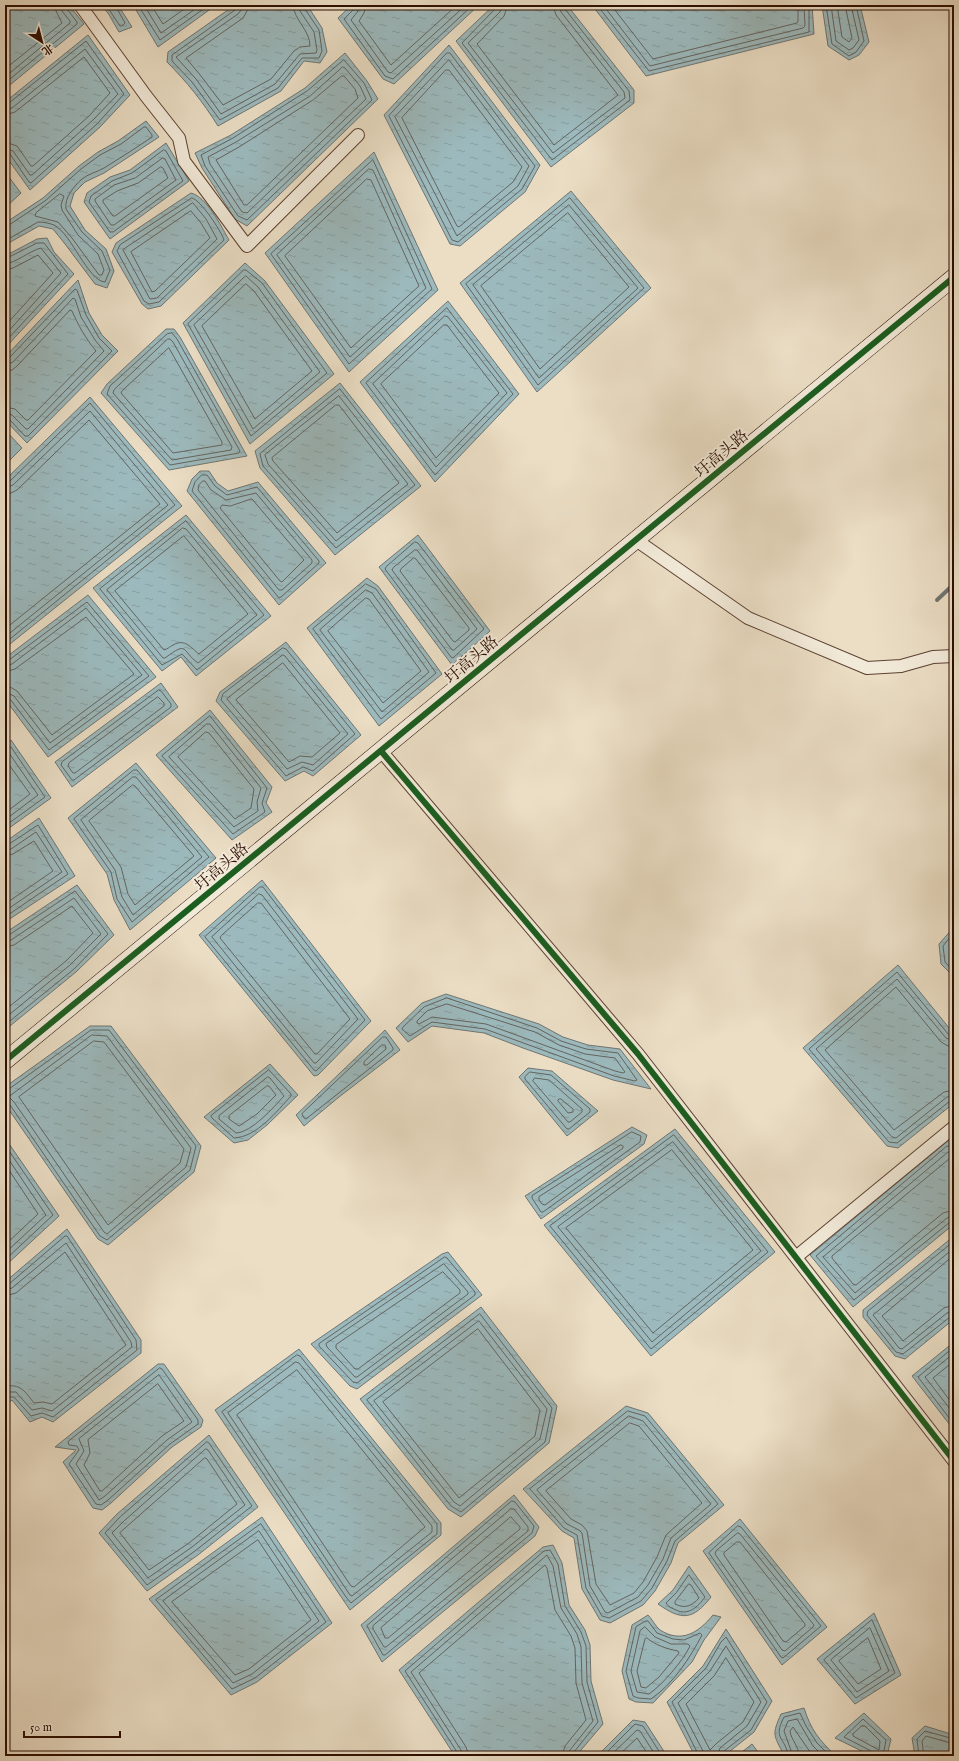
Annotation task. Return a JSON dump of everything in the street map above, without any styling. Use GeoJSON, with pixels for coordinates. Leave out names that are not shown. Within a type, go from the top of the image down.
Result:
{"type":"FeatureCollection","features":[{"type":"Feature","properties":{"kind":"street"},"geometry":{"type":"LineString","coordinates":[[80,5],[146,96],[179,138],[184,161],[247,246],[358,135]]}},
{"type":"Feature","properties":{"kind":"street","name":"圩高头路"},"geometry":{"type":"LineString","coordinates":[[5,1061],[954,277]]}},
{"type":"Feature","properties":{"kind":"street"},"geometry":{"type":"LineString","coordinates":[[636,540],[748,618],[867,668],[900,666],[933,658],[954,656]]}},
{"type":"Feature","properties":{"kind":"street"},"geometry":{"type":"LineString","coordinates":[[381,750],[638,1054],[954,1461]]}},
{"type":"Feature","properties":{"kind":"street"},"geometry":{"type":"LineString","coordinates":[[796,1257],[954,1126]]}},
{"type":"Feature","properties":{"kind":"water"},"geometry":{"type":"Polygon","coordinates":[[[5,5],[69,5],[84,24],[5,89],[5,5]]]}},
{"type":"Feature","properties":{"kind":"water"},"geometry":{"type":"Polygon","coordinates":[[[101,5],[118,5],[132,27],[119,32],[108,13],[101,5]]]}},
{"type":"Feature","properties":{"kind":"water"},"geometry":{"type":"Polygon","coordinates":[[[133,5],[216,5],[158,47],[133,5]]]}},
{"type":"Feature","properties":{"kind":"water"},"geometry":{"type":"Polygon","coordinates":[[[235,5],[307,5],[322,28],[327,52],[320,63],[304,61],[281,91],[218,126],[194,92],[167,62],[168,52],[235,5]]]}},
{"type":"Feature","properties":{"kind":"water"},"geometry":{"type":"Polygon","coordinates":[[[352,5],[479,5],[394,84],[383,79],[338,18],[352,5]]]}},
{"type":"Feature","properties":{"kind":"water"},"geometry":{"type":"Polygon","coordinates":[[[494,5],[567,5],[634,90],[634,103],[551,167],[456,41],[494,5]]]}},
{"type":"Feature","properties":{"kind":"water"},"geometry":{"type":"Polygon","coordinates":[[[592,5],[812,5],[814,34],[646,76],[592,5]]]}},
{"type":"Feature","properties":{"kind":"water"},"geometry":{"type":"Polygon","coordinates":[[[822,5],[860,5],[869,42],[859,55],[849,60],[828,46],[822,5]]]}},
{"type":"Feature","properties":{"kind":"water"},"geometry":{"type":"Polygon","coordinates":[[[88,35],[130,95],[100,127],[30,190],[5,155],[5,102],[88,35]]]}},
{"type":"Feature","properties":{"kind":"water"},"geometry":{"type":"Polygon","coordinates":[[[449,45],[540,165],[525,192],[460,246],[450,244],[384,115],[449,45]]]}},
{"type":"Feature","properties":{"kind":"water"},"geometry":{"type":"Polygon","coordinates":[[[345,53],[367,81],[378,99],[247,226],[235,219],[202,168],[195,153],[231,135],[305,88],[345,53]]]}},
{"type":"Feature","properties":{"kind":"water"},"geometry":{"type":"Polygon","coordinates":[[[146,121],[159,137],[104,173],[85,182],[74,193],[70,206],[85,230],[106,249],[114,271],[107,288],[95,284],[53,229],[39,226],[5,245],[5,223],[43,198],[79,166],[98,152],[118,141],[146,121]]]}},
{"type":"Feature","properties":{"kind":"water"},"geometry":{"type":"Polygon","coordinates":[[[166,143],[189,181],[110,239],[84,202],[87,193],[110,177],[130,170],[166,143]]]}},
{"type":"Feature","properties":{"kind":"water"},"geometry":{"type":"Polygon","coordinates":[[[374,152],[438,290],[349,372],[265,253],[374,152]]]}},
{"type":"Feature","properties":{"kind":"water"},"geometry":{"type":"Polygon","coordinates":[[[5,172],[21,193],[5,208],[5,172]]]}},
{"type":"Feature","properties":{"kind":"water"},"geometry":{"type":"Polygon","coordinates":[[[571,191],[651,288],[537,392],[460,283],[571,191]]]}},
{"type":"Feature","properties":{"kind":"water"},"geometry":{"type":"Polygon","coordinates":[[[191,193],[203,200],[208,206],[229,240],[161,306],[148,309],[142,304],[112,252],[116,243],[191,193]]]}},
{"type":"Feature","properties":{"kind":"water"},"geometry":{"type":"Polygon","coordinates":[[[47,238],[54,252],[74,274],[5,348],[5,256],[37,239],[47,238]]]}},
{"type":"Feature","properties":{"kind":"water"},"geometry":{"type":"Polygon","coordinates":[[[245,263],[265,281],[334,374],[250,444],[183,323],[245,263]]]}},
{"type":"Feature","properties":{"kind":"water"},"geometry":{"type":"Polygon","coordinates":[[[78,280],[89,313],[102,335],[118,351],[27,443],[5,420],[5,357],[78,280]]]}},
{"type":"Feature","properties":{"kind":"water"},"geometry":{"type":"Polygon","coordinates":[[[448,301],[519,394],[435,482],[360,382],[448,301]]]}},
{"type":"Feature","properties":{"kind":"water"},"geometry":{"type":"Polygon","coordinates":[[[166,329],[174,329],[180,337],[247,456],[169,470],[101,393],[107,384],[166,329]]]}},
{"type":"Feature","properties":{"kind":"water"},"geometry":{"type":"Polygon","coordinates":[[[340,383],[421,486],[335,555],[260,468],[255,451],[340,383]]]}},
{"type":"Feature","properties":{"kind":"water"},"geometry":{"type":"Polygon","coordinates":[[[90,397],[182,506],[5,648],[5,480],[90,397]]]}},
{"type":"Feature","properties":{"kind":"water"},"geometry":{"type":"Polygon","coordinates":[[[5,430],[22,448],[5,465],[5,430]]]}},
{"type":"Feature","properties":{"kind":"water"},"geometry":{"type":"Polygon","coordinates":[[[200,471],[209,471],[217,483],[228,491],[258,482],[326,563],[279,605],[187,491],[192,479],[200,471]]]}},
{"type":"Feature","properties":{"kind":"water"},"geometry":{"type":"Polygon","coordinates":[[[186,515],[271,616],[196,676],[181,657],[162,671],[93,588],[186,515]]]}},
{"type":"Feature","properties":{"kind":"water"},"geometry":{"type":"Polygon","coordinates":[[[418,535],[490,631],[452,665],[379,567],[418,535]]]}},
{"type":"Feature","properties":{"kind":"water"},"geometry":{"type":"Polygon","coordinates":[[[367,578],[378,586],[442,674],[379,726],[307,628],[367,578]]]}},
{"type":"Feature","properties":{"kind":"water"},"geometry":{"type":"Polygon","coordinates":[[[88,595],[156,677],[48,757],[5,699],[5,658],[88,595]]]}},
{"type":"Feature","properties":{"kind":"water"},"geometry":{"type":"Polygon","coordinates":[[[286,642],[361,735],[313,776],[304,771],[285,781],[216,701],[220,692],[286,642]]]}},
{"type":"Feature","properties":{"kind":"water"},"geometry":{"type":"Polygon","coordinates":[[[161,683],[178,707],[72,787],[55,762],[161,683]]]}},
{"type":"Feature","properties":{"kind":"water"},"geometry":{"type":"Polygon","coordinates":[[[210,710],[272,787],[266,803],[272,812],[232,840],[156,755],[210,710]]]}},
{"type":"Feature","properties":{"kind":"water"},"geometry":{"type":"Polygon","coordinates":[[[11,740],[51,798],[5,831],[5,745],[11,740]]]}},
{"type":"Feature","properties":{"kind":"water"},"geometry":{"type":"Polygon","coordinates":[[[136,763],[216,858],[130,930],[114,900],[107,874],[68,818],[136,763]]]}},
{"type":"Feature","properties":{"kind":"water"},"geometry":{"type":"Polygon","coordinates":[[[39,818],[75,876],[5,922],[5,842],[39,818]]]}},
{"type":"Feature","properties":{"kind":"water"},"geometry":{"type":"Polygon","coordinates":[[[262,880],[371,1021],[318,1075],[314,1076],[199,935],[262,880]]]}},
{"type":"Feature","properties":{"kind":"water"},"geometry":{"type":"Polygon","coordinates":[[[77,885],[114,935],[76,972],[5,1030],[5,933],[77,885]]]}},
{"type":"Feature","properties":{"kind":"water"},"geometry":{"type":"Polygon","coordinates":[[[954,927],[954,977],[941,964],[939,944],[954,927]]]}},
{"type":"Feature","properties":{"kind":"water"},"geometry":{"type":"Polygon","coordinates":[[[898,965],[954,1034],[954,1103],[898,1148],[887,1146],[803,1048],[898,965]]]}},
{"type":"Feature","properties":{"kind":"water"},"geometry":{"type":"Polygon","coordinates":[[[446,994],[539,1024],[563,1037],[588,1045],[620,1049],[651,1089],[613,1080],[484,1033],[432,1026],[408,1042],[396,1028],[422,1003],[446,994]]]}},
{"type":"Feature","properties":{"kind":"water"},"geometry":{"type":"Polygon","coordinates":[[[90,1026],[111,1026],[201,1146],[194,1172],[108,1245],[98,1239],[5,1104],[5,1087],[90,1026]]]}},
{"type":"Feature","properties":{"kind":"water"},"geometry":{"type":"Polygon","coordinates":[[[385,1030],[400,1050],[304,1126],[296,1115],[385,1030]]]}},
{"type":"Feature","properties":{"kind":"water"},"geometry":{"type":"Polygon","coordinates":[[[270,1064],[298,1095],[267,1125],[248,1140],[234,1143],[204,1117],[270,1064]]]}},
{"type":"Feature","properties":{"kind":"water"},"geometry":{"type":"Polygon","coordinates":[[[528,1068],[552,1071],[598,1111],[567,1136],[519,1077],[528,1068]]]}},
{"type":"Feature","properties":{"kind":"water"},"geometry":{"type":"Polygon","coordinates":[[[632,1127],[647,1135],[644,1144],[541,1219],[525,1196],[632,1127]]]}},
{"type":"Feature","properties":{"kind":"water"},"geometry":{"type":"Polygon","coordinates":[[[675,1129],[775,1252],[651,1356],[544,1225],[675,1129]]]}},
{"type":"Feature","properties":{"kind":"water"},"geometry":{"type":"Polygon","coordinates":[[[5,1138],[59,1216],[5,1266],[5,1138]]]}},
{"type":"Feature","properties":{"kind":"water"},"geometry":{"type":"Polygon","coordinates":[[[949,1140],[954,1145],[954,1224],[853,1307],[810,1255],[949,1140]]]}},
{"type":"Feature","properties":{"kind":"water"},"geometry":{"type":"Polygon","coordinates":[[[67,1229],[141,1340],[141,1353],[53,1422],[42,1417],[30,1422],[12,1400],[5,1406],[5,1282],[67,1229]]]}},
{"type":"Feature","properties":{"kind":"water"},"geometry":{"type":"Polygon","coordinates":[[[954,1236],[954,1319],[905,1359],[895,1356],[863,1317],[863,1310],[954,1236]]]}},
{"type":"Feature","properties":{"kind":"water"},"geometry":{"type":"Polygon","coordinates":[[[448,1252],[482,1295],[357,1389],[350,1386],[311,1344],[442,1254],[448,1252]]]}},
{"type":"Feature","properties":{"kind":"water"},"geometry":{"type":"Polygon","coordinates":[[[481,1307],[557,1406],[549,1443],[461,1517],[448,1509],[360,1399],[481,1307]]]}},
{"type":"Feature","properties":{"kind":"water"},"geometry":{"type":"Polygon","coordinates":[[[954,1342],[954,1422],[950,1425],[912,1376],[954,1342]]]}},
{"type":"Feature","properties":{"kind":"water"},"geometry":{"type":"Polygon","coordinates":[[[299,1349],[441,1523],[441,1535],[350,1610],[215,1410],[299,1349]]]}},
{"type":"Feature","properties":{"kind":"water"},"geometry":{"type":"Polygon","coordinates":[[[158,1364],[164,1364],[203,1420],[201,1427],[172,1447],[102,1510],[93,1508],[63,1462],[76,1450],[55,1447],[158,1364]]]}},
{"type":"Feature","properties":{"kind":"water"},"geometry":{"type":"Polygon","coordinates":[[[626,1406],[648,1413],[724,1505],[678,1543],[671,1563],[655,1591],[643,1605],[610,1623],[600,1620],[582,1589],[574,1538],[562,1531],[523,1489],[626,1406]]]}},
{"type":"Feature","properties":{"kind":"water"},"geometry":{"type":"Polygon","coordinates":[[[209,1435],[258,1507],[198,1555],[147,1591],[99,1533],[117,1514],[209,1435]]]}},
{"type":"Feature","properties":{"kind":"water"},"geometry":{"type":"Polygon","coordinates":[[[514,1495],[539,1527],[535,1536],[382,1662],[361,1625],[514,1495]]]}},
{"type":"Feature","properties":{"kind":"water"},"geometry":{"type":"Polygon","coordinates":[[[262,1517],[332,1623],[257,1682],[231,1695],[149,1599],[262,1517]]]}},
{"type":"Feature","properties":{"kind":"water"},"geometry":{"type":"Polygon","coordinates":[[[740,1519],[827,1627],[782,1665],[703,1551],[740,1519]]]}},
{"type":"Feature","properties":{"kind":"water"},"geometry":{"type":"Polygon","coordinates":[[[553,1545],[562,1563],[569,1605],[585,1630],[590,1645],[591,1681],[603,1724],[576,1756],[455,1756],[399,1670],[543,1547],[553,1545]]]}},
{"type":"Feature","properties":{"kind":"water"},"geometry":{"type":"Polygon","coordinates":[[[689,1566],[711,1597],[705,1605],[693,1614],[687,1616],[666,1610],[658,1604],[673,1590],[689,1566]]]}},
{"type":"Feature","properties":{"kind":"water"},"geometry":{"type":"Polygon","coordinates":[[[874,1613],[901,1675],[855,1704],[817,1659],[874,1613]]]}},
{"type":"Feature","properties":{"kind":"water"},"geometry":{"type":"Polygon","coordinates":[[[648,1615],[660,1630],[676,1636],[683,1636],[696,1631],[713,1615],[721,1617],[704,1640],[692,1662],[653,1703],[636,1702],[629,1699],[622,1671],[632,1625],[648,1615]]]}},
{"type":"Feature","properties":{"kind":"water"},"geometry":{"type":"Polygon","coordinates":[[[726,1629],[772,1701],[754,1732],[724,1756],[695,1756],[667,1702],[703,1666],[726,1629]]]}},
{"type":"Feature","properties":{"kind":"water"},"geometry":{"type":"Polygon","coordinates":[[[804,1708],[816,1734],[836,1756],[784,1755],[775,1734],[776,1726],[781,1714],[804,1708]]]}},
{"type":"Feature","properties":{"kind":"water"},"geometry":{"type":"Polygon","coordinates":[[[864,1713],[891,1739],[887,1756],[872,1756],[835,1738],[864,1713]]]}},
{"type":"Feature","properties":{"kind":"water"},"geometry":{"type":"Polygon","coordinates":[[[633,1720],[645,1722],[667,1756],[597,1756],[633,1720]]]}},
{"type":"Feature","properties":{"kind":"water"},"geometry":{"type":"Polygon","coordinates":[[[925,1726],[954,1735],[954,1756],[915,1756],[912,1738],[925,1726]]]}},
{"type":"Feature","properties":{"kind":"water"},"geometry":{"type":"Polygon","coordinates":[[[752,1744],[761,1756],[737,1756],[752,1744]]]}},
{"type":"Feature","properties":{"kind":"waterway"},"geometry":{"type":"LineString","coordinates":[[937,600],[954,584]]}},
{"type":"Feature","properties":{"kind":"cycle path"},"geometry":{"type":"LineString","coordinates":[[5,1061],[954,277]]}},
{"type":"Feature","properties":{"kind":"cycle path"},"geometry":{"type":"LineString","coordinates":[[381,751],[638,1054],[954,1461]]}}]}
